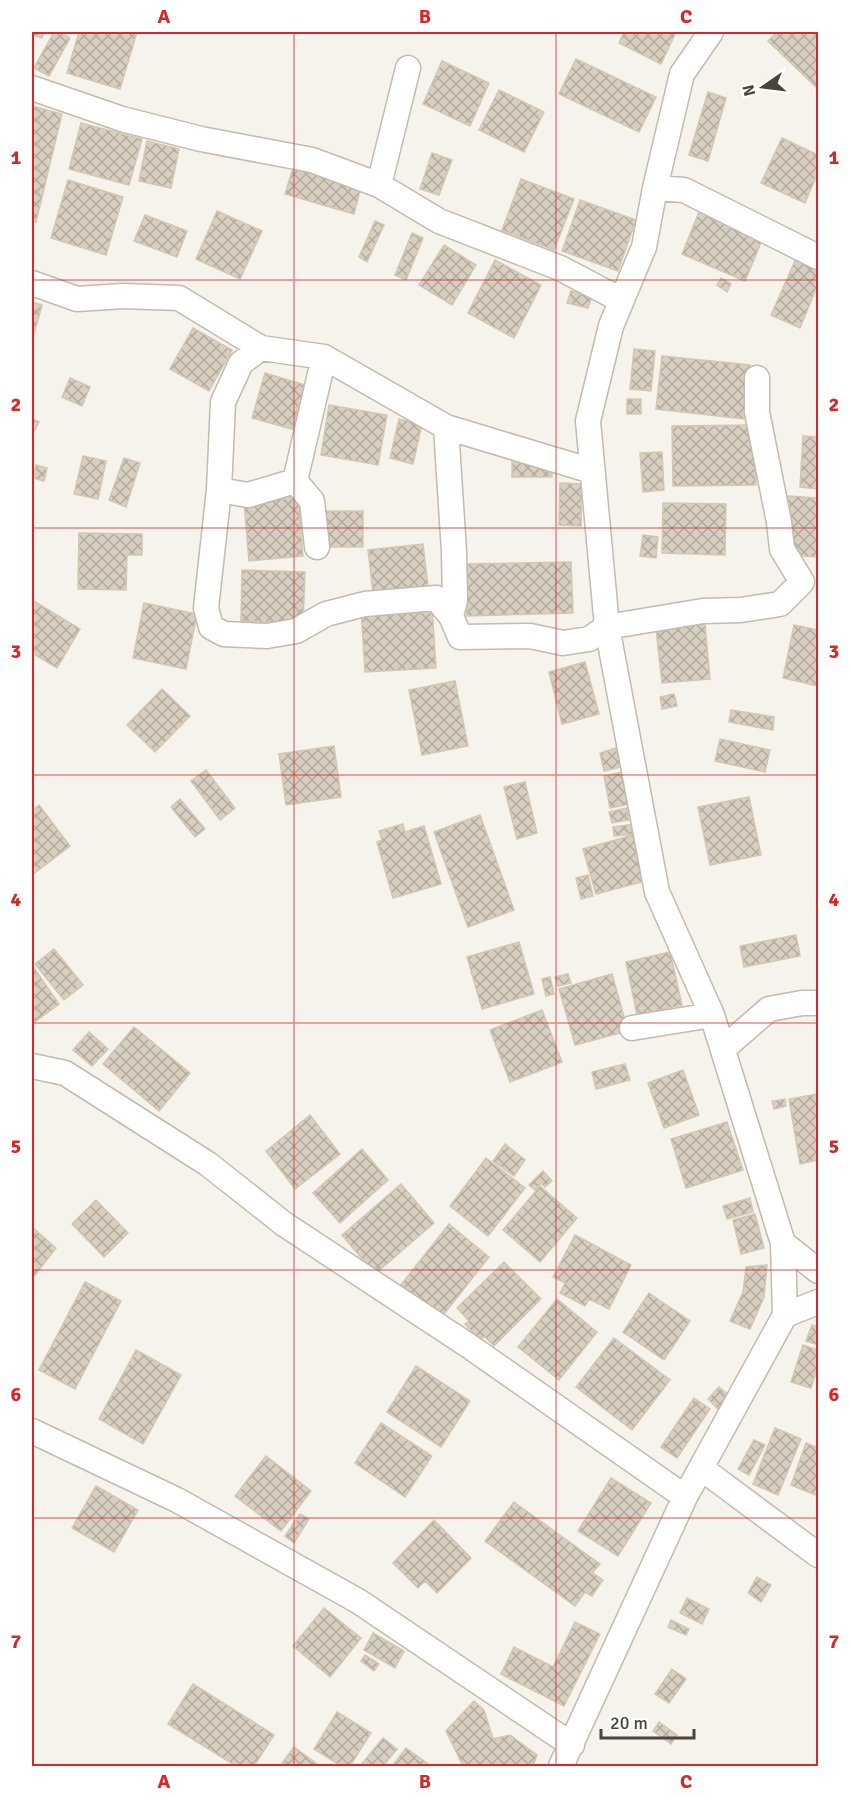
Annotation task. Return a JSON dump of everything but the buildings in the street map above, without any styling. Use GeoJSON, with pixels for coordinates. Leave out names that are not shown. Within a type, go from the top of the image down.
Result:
{"type":"FeatureCollection","features":[{"type":"Feature","properties":{"kind":"street"},"geometry":{"type":"LineString","coordinates":[[561,1767],[685,1497],[785,1315],[783,1244],[712,1016],[657,892],[607,627],[588,421],[611,326],[644,246],[682,74],[711,32]]}},
{"type":"Feature","properties":{"kind":"street"},"geometry":{"type":"LineString","coordinates":[[379,185],[408,68]]}},
{"type":"Feature","properties":{"kind":"street"},"geometry":{"type":"LineString","coordinates":[[32,88],[122,119],[201,139],[312,160],[379,185],[439,221],[560,268],[621,300]]}},
{"type":"Feature","properties":{"kind":"street"},"geometry":{"type":"LineString","coordinates":[[655,188],[684,190],[819,256]]}},
{"type":"Feature","properties":{"kind":"street"},"geometry":{"type":"LineString","coordinates":[[32,283],[76,299],[123,296],[179,298],[261,348],[324,357],[446,427],[592,471]]}},
{"type":"Feature","properties":{"kind":"street"},"geometry":{"type":"LineString","coordinates":[[261,348],[241,363],[223,402],[219,490],[206,608],[211,627],[224,634],[267,636],[286,633],[297,631],[326,614],[364,604],[436,598],[451,616],[460,638],[530,636],[563,643],[589,639],[607,627],[704,611],[741,610],[780,604],[802,582],[782,549],[779,522],[757,412],[757,378]]}},
{"type":"Feature","properties":{"kind":"street"},"geometry":{"type":"LineString","coordinates":[[295,481],[324,357]]}},
{"type":"Feature","properties":{"kind":"street"},"geometry":{"type":"LineString","coordinates":[[446,427],[454,552],[455,600],[451,616]]}},
{"type":"Feature","properties":{"kind":"street"},"geometry":{"type":"LineString","coordinates":[[219,490],[248,495],[295,481]]}},
{"type":"Feature","properties":{"kind":"street"},"geometry":{"type":"LineString","coordinates":[[295,481],[312,501],[317,547]]}},
{"type":"Feature","properties":{"kind":"street"},"geometry":{"type":"LineString","coordinates":[[723,1049],[769,1009],[802,1003],[819,1003]]}},
{"type":"Feature","properties":{"kind":"street"},"geometry":{"type":"LineString","coordinates":[[632,1028],[712,1016]]}},
{"type":"Feature","properties":{"kind":"street"},"geometry":{"type":"LineString","coordinates":[[32,1066],[65,1073],[208,1164],[284,1224],[469,1346],[685,1497]]}},
{"type":"Feature","properties":{"kind":"street"},"geometry":{"type":"LineString","coordinates":[[783,1244],[819,1271]]}},
{"type":"Feature","properties":{"kind":"street"},"geometry":{"type":"LineString","coordinates":[[785,1315],[819,1302]]}},
{"type":"Feature","properties":{"kind":"street"},"geometry":{"type":"LineString","coordinates":[[32,1431],[177,1500],[358,1601],[572,1745]]}},
{"type":"Feature","properties":{"kind":"street"},"geometry":{"type":"LineString","coordinates":[[700,1468],[819,1555]]}}]}
